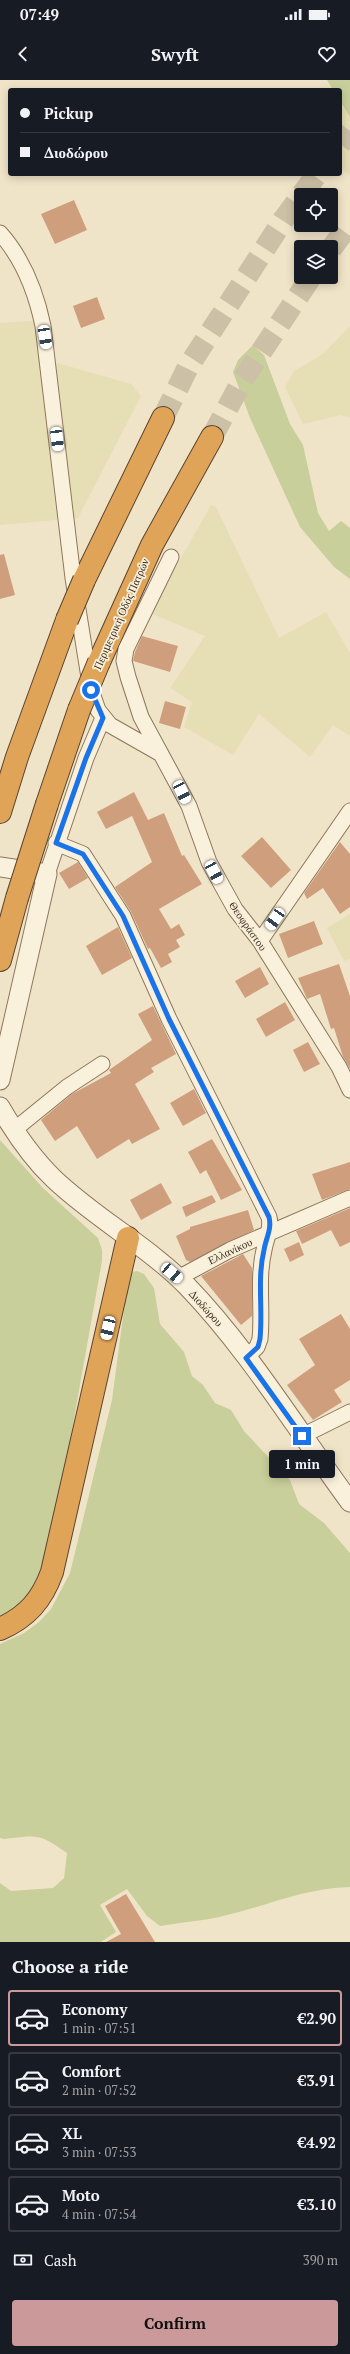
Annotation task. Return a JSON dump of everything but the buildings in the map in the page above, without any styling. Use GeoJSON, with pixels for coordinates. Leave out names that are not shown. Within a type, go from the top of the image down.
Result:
{"type":"FeatureCollection","features":[{"type":"Feature","properties":{"kind":"highway"},"geometry":{"type":"LineString","coordinates":[[1,808],[17,757],[67,620],[84,580],[163,418]]}},
{"type":"Feature","properties":{"kind":"highway","name":"Περιμετρική Οδός Πατρών"},"geometry":{"type":"LineString","coordinates":[[0,960],[17,898],[79,710],[152,545],[212,437]]}},
{"type":"Feature","properties":{"kind":"highway"},"geometry":{"type":"LineString","coordinates":[[0,1629],[21,1618],[36,1606],[46,1590],[52,1572],[128,1238]]}},
{"type":"Feature","properties":{"kind":"street"},"geometry":{"type":"LineString","coordinates":[[0,234],[19,258],[39,303],[47,348],[80,628],[91,690],[103,718],[122,733],[161,754]]}},
{"type":"Feature","properties":{"kind":"street","name":"Θεοφράστου"},"geometry":{"type":"LineString","coordinates":[[171,557],[126,649],[124,661],[141,717],[189,806],[216,874],[235,909],[260,940],[339,1067],[350,1090]]}},
{"type":"Feature","properties":{"kind":"street"},"geometry":{"type":"LineString","coordinates":[[0,1080],[47,874],[56,843],[86,758],[103,718]]}},
{"type":"Feature","properties":{"kind":"street"},"geometry":{"type":"LineString","coordinates":[[260,940],[350,811]]}},
{"type":"Feature","properties":{"kind":"street"},"geometry":{"type":"LineString","coordinates":[[56,843],[83,854],[123,916],[169,1019],[266,1212],[270,1226],[263,1252],[260,1276],[259,1342],[256,1350],[246,1358]]}},
{"type":"Feature","properties":{"kind":"street"},"geometry":{"type":"LineString","coordinates":[[0,868],[47,874]]}},
{"type":"Feature","properties":{"kind":"street"},"geometry":{"type":"LineString","coordinates":[[14,1130],[67,1087],[102,1064]]}},
{"type":"Feature","properties":{"kind":"street","name":"Διοδώρου"},"geometry":{"type":"LineString","coordinates":[[0,1107],[14,1130],[40,1164],[55,1179],[178,1278],[212,1313],[350,1502]]}},
{"type":"Feature","properties":{"kind":"street","name":"Ελλανίκου"},"geometry":{"type":"LineString","coordinates":[[178,1278],[209,1260],[350,1198]]}},
{"type":"Feature","properties":{"kind":"street"},"geometry":{"type":"LineString","coordinates":[[302,1436],[350,1412]]}},
{"type":"Feature","properties":{"kind":"shaded area"},"geometry":{"type":"Polygon","coordinates":[[[342,108],[344,108],[350,117],[350,176],[342,169],[342,108]]]}},
{"type":"Feature","properties":{"kind":"shaded area"},"geometry":{"type":"Polygon","coordinates":[[[46,320],[54,362],[131,384],[141,396],[78,518],[0,525],[0,323],[46,320]]]}},
{"type":"Feature","properties":{"kind":"shaded area"},"geometry":{"type":"Polygon","coordinates":[[[350,326],[350,418],[341,415],[303,424],[285,387],[294,371],[323,354],[350,326]]]}},
{"type":"Feature","properties":{"kind":"shaded area"},"geometry":{"type":"Polygon","coordinates":[[[211,505],[216,507],[279,638],[326,612],[350,653],[350,736],[333,725],[310,757],[259,714],[233,755],[184,727],[192,702],[170,688],[205,636],[150,613],[211,505]]]}},
{"type":"Feature","properties":{"kind":"shaded area"},"geometry":{"type":"Polygon","coordinates":[[[350,914],[350,959],[344,961],[327,928],[350,914]]]}},
{"type":"Feature","properties":{"kind":"green space"},"geometry":{"type":"Polygon","coordinates":[[[327,80],[350,80],[350,117],[342,104],[342,88],[332,88],[327,80]]]}},
{"type":"Feature","properties":{"kind":"green space"},"geometry":{"type":"Polygon","coordinates":[[[253,345],[264,355],[290,424],[303,445],[318,513],[329,531],[341,521],[350,528],[350,579],[334,567],[300,527],[250,418],[233,372],[238,360],[253,345]]]}},
{"type":"Feature","properties":{"kind":"green space"},"geometry":{"type":"Polygon","coordinates":[[[0,1140],[43,1188],[98,1238],[102,1250],[102,1261],[56,1520],[34,1593],[0,1620],[0,1140]]]}},
{"type":"Feature","properties":{"kind":"green space"},"geometry":{"type":"Polygon","coordinates":[[[137,1271],[144,1274],[154,1288],[160,1324],[184,1352],[192,1376],[203,1385],[215,1403],[231,1410],[244,1431],[290,1480],[299,1504],[324,1523],[350,1553],[350,1887],[318,1890],[219,1917],[160,1926],[147,1916],[127,1889],[100,1905],[116,1932],[101,1942],[0,1942],[0,1883],[11,1891],[53,1888],[64,1878],[67,1853],[50,1842],[37,1837],[0,1838],[0,1644],[24,1633],[39,1622],[51,1609],[70,1573],[112,1400],[128,1279],[132,1272],[137,1271]]]}},
{"type":"Feature","properties":{"kind":"tunnel"},"geometry":{"type":"LineString","coordinates":[[342,141],[350,131]]}},
{"type":"Feature","properties":{"kind":"tunnel"},"geometry":{"type":"LineString","coordinates":[[163,418],[188,367],[284,219],[316,176]]}},
{"type":"Feature","properties":{"kind":"tunnel"},"geometry":{"type":"LineString","coordinates":[[338,240],[350,223]]}},
{"type":"Feature","properties":{"kind":"tunnel"},"geometry":{"type":"LineString","coordinates":[[212,437],[243,379],[306,284]]}},
{"type":"Feature","properties":{"kind":"route"},"geometry":{"type":"LineString","coordinates":[[91,690],[94,701],[103,718],[86,758],[56,843],[67,846],[83,854],[123,916],[147,973],[169,1019],[269,1217],[270,1229],[263,1252],[260,1276],[260,1339],[258,1347],[246,1358],[302,1436]]}}]}
